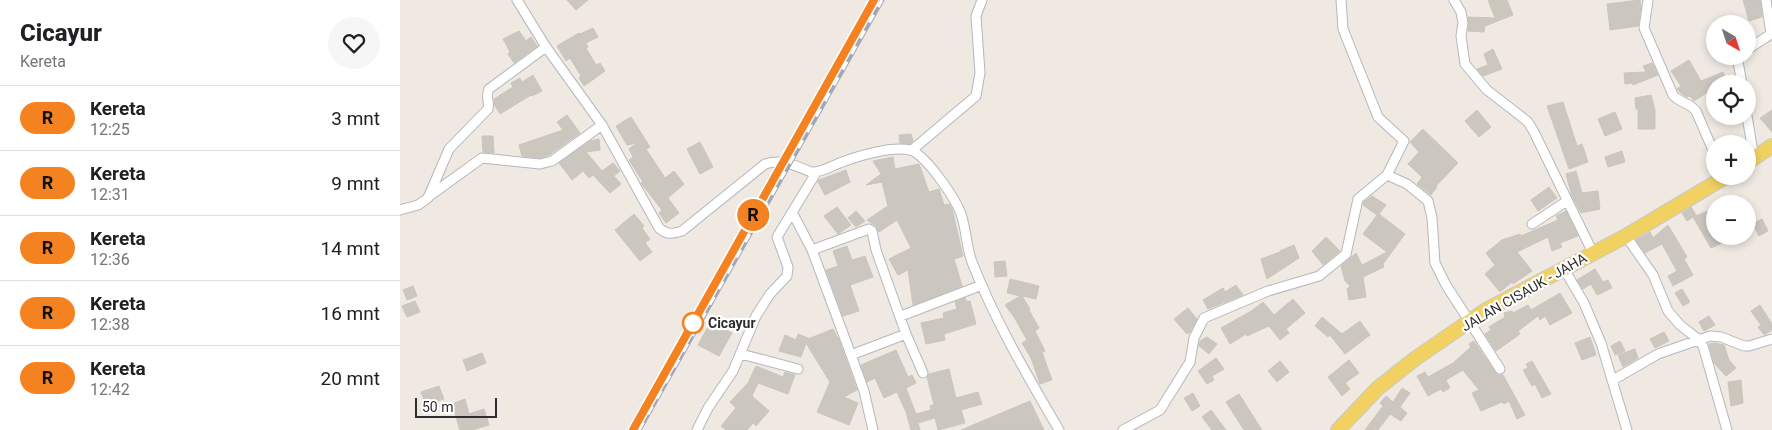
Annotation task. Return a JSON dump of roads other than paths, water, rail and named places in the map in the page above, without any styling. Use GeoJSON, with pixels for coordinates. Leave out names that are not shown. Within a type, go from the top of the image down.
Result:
{"type":"FeatureCollection","features":[{"type":"Feature","properties":{"kind":"main road"},"geometry":{"type":"LineString","coordinates":[[1756,157],[1772,146]]}},
{"type":"Feature","properties":{"kind":"main road","name":"JALAN CISAUK - JAHA"},"geometry":{"type":"LineString","coordinates":[[1338,430],[1378,388],[1416,358],[1486,310],[1626,236],[1712,185]]}},
{"type":"Feature","properties":{"kind":"street"},"geometry":{"type":"LineString","coordinates":[[517,0],[546,47],[602,125],[659,228],[665,233],[673,234],[682,231],[765,164],[784,161],[811,172],[816,172],[870,154],[912,150],[976,96],[980,73],[976,16],[982,0]]}},
{"type":"Feature","properties":{"kind":"street"},"geometry":{"type":"LineString","coordinates":[[1123,430],[1160,410],[1190,362],[1194,338],[1204,318],[1268,291],[1319,276],[1346,254],[1358,199],[1387,175],[1404,141],[1378,117],[1344,29],[1340,0]]}},
{"type":"Feature","properties":{"kind":"street"},"geometry":{"type":"LineString","coordinates":[[1454,0],[1461,12],[1463,23],[1461,36],[1465,64],[1486,90],[1528,122],[1593,253]]}},
{"type":"Feature","properties":{"kind":"street"},"geometry":{"type":"LineString","coordinates":[[1648,0],[1644,28],[1651,45],[1673,95],[1696,111],[1706,135]]}},
{"type":"Feature","properties":{"kind":"street"},"geometry":{"type":"LineString","coordinates":[[1756,44],[1772,34],[1766,0]]}},
{"type":"Feature","properties":{"kind":"street"},"geometry":{"type":"LineString","coordinates":[[428,198],[449,149],[488,110],[489,106],[486,96],[489,90],[546,47]]}},
{"type":"Feature","properties":{"kind":"street"},"geometry":{"type":"LineString","coordinates":[[400,210],[418,205],[482,158],[540,164],[552,161],[602,125]]}},
{"type":"Feature","properties":{"kind":"street"},"geometry":{"type":"LineString","coordinates":[[912,150],[943,181],[958,206],[971,260],[1009,345],[1059,430]]}},
{"type":"Feature","properties":{"kind":"street"},"geometry":{"type":"LineString","coordinates":[[697,430],[708,408],[733,371],[756,316],[770,294],[787,276],[788,268],[777,237],[816,172]]}},
{"type":"Feature","properties":{"kind":"street"},"geometry":{"type":"LineString","coordinates":[[1387,175],[1407,184],[1428,201],[1432,218],[1435,263],[1446,285],[1500,369]]}},
{"type":"Feature","properties":{"kind":"street"},"geometry":{"type":"LineString","coordinates":[[1532,224],[1567,202]]}},
{"type":"Feature","properties":{"kind":"street"},"geometry":{"type":"LineString","coordinates":[[792,212],[812,250],[851,355],[864,391],[872,430]]}},
{"type":"Feature","properties":{"kind":"street"},"geometry":{"type":"LineString","coordinates":[[812,250],[869,228],[872,231],[876,250],[906,334],[923,373]]}},
{"type":"Feature","properties":{"kind":"street"},"geometry":{"type":"LineString","coordinates":[[1626,236],[1653,275],[1668,311],[1680,326],[1698,339],[1705,352],[1712,383],[1727,430]]}},
{"type":"Feature","properties":{"kind":"street"},"geometry":{"type":"LineString","coordinates":[[1564,269],[1584,304],[1601,343],[1628,430]]}},
{"type":"Feature","properties":{"kind":"street"},"geometry":{"type":"LineString","coordinates":[[901,316],[982,285]]}},
{"type":"Feature","properties":{"kind":"street"},"geometry":{"type":"LineString","coordinates":[[851,355],[906,334]]}},
{"type":"Feature","properties":{"kind":"street"},"geometry":{"type":"LineString","coordinates":[[1613,380],[1658,354],[1698,339],[1710,336],[1748,346],[1772,338]]}},
{"type":"Feature","properties":{"kind":"street"},"geometry":{"type":"LineString","coordinates":[[741,354],[798,369]]}},
{"type":"Feature","properties":{"kind":"railway"},"geometry":{"type":"LineString","coordinates":[[639,430],[882,0]]}},
{"type":"Feature","properties":{"kind":"train","name":"R"},"geometry":{"type":"LineString","coordinates":[[633,430],[874,0]]}},
{"type":"Feature","properties":{"kind":"place","name":"Cicayur"},"geometry":{"type":"Point","coordinates":[693,323]}}]}
